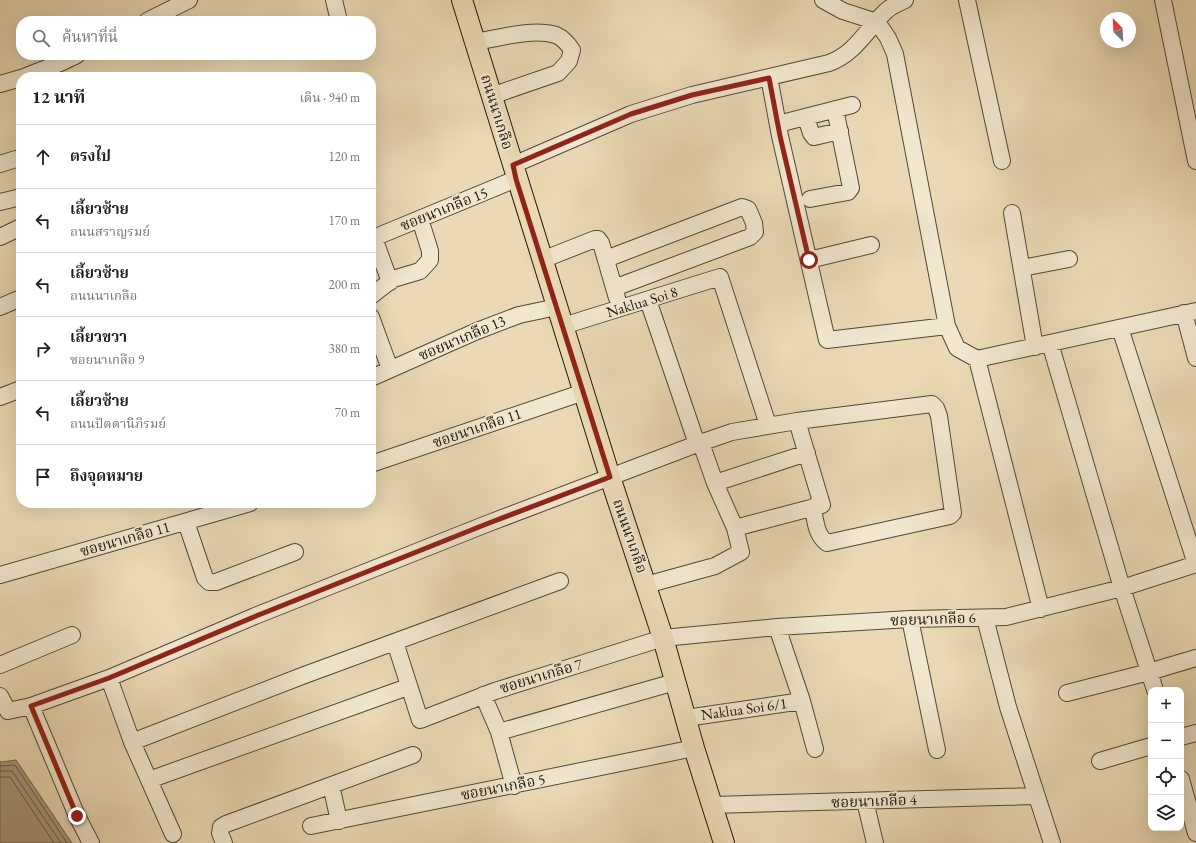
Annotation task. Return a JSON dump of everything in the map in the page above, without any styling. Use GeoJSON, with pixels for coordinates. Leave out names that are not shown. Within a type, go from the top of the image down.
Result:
{"type":"FeatureCollection","features":[{"type":"Feature","properties":{"kind":"main road","name":"ถนนนาเกลือ"},"geometry":{"type":"LineString","coordinates":[[462,0],[610,477],[663,638],[694,748],[724,843]]}},
{"type":"Feature","properties":{"kind":"street"},"geometry":{"type":"LineString","coordinates":[[156,16],[189,0]]}},
{"type":"Feature","properties":{"kind":"street"},"geometry":{"type":"LineString","coordinates":[[334,0],[338,16]]}},
{"type":"Feature","properties":{"kind":"street","name":"ซอยนาเกลือ 15"},"geometry":{"type":"LineString","coordinates":[[376,237],[420,219],[631,114],[692,95],[769,78],[840,59],[850,51],[887,10],[905,0]]}},
{"type":"Feature","properties":{"kind":"street"},"geometry":{"type":"LineString","coordinates":[[967,0],[1002,161]]}},
{"type":"Feature","properties":{"kind":"street"},"geometry":{"type":"LineString","coordinates":[[1163,0],[1196,161]]}},
{"type":"Feature","properties":{"kind":"street"},"geometry":{"type":"LineString","coordinates":[[831,2],[843,11],[877,22],[888,38],[895,54],[947,326],[956,348],[977,359],[1190,312],[1196,358]]}},
{"type":"Feature","properties":{"kind":"street"},"geometry":{"type":"LineString","coordinates":[[475,42],[528,33],[546,33],[557,36],[567,42],[572,50],[569,61],[558,73],[491,96]]}},
{"type":"Feature","properties":{"kind":"street"},"geometry":{"type":"LineString","coordinates":[[36,72],[66,60]]}},
{"type":"Feature","properties":{"kind":"street"},"geometry":{"type":"LineString","coordinates":[[769,78],[827,340],[947,326]]}},
{"type":"Feature","properties":{"kind":"street"},"geometry":{"type":"LineString","coordinates":[[0,84],[16,79]]}},
{"type":"Feature","properties":{"kind":"street"},"geometry":{"type":"LineString","coordinates":[[778,124],[852,105]]}},
{"type":"Feature","properties":{"kind":"street"},"geometry":{"type":"LineString","coordinates":[[810,199],[848,192],[850,190],[836,109]]}},
{"type":"Feature","properties":{"kind":"street"},"geometry":{"type":"LineString","coordinates":[[806,116],[814,137],[840,131]]}},
{"type":"Feature","properties":{"kind":"street"},"geometry":{"type":"LineString","coordinates":[[0,164],[16,159]]}},
{"type":"Feature","properties":{"kind":"street"},"geometry":{"type":"LineString","coordinates":[[0,202],[16,198]]}},
{"type":"Feature","properties":{"kind":"street"},"geometry":{"type":"LineString","coordinates":[[606,260],[742,207],[748,209],[754,223],[754,232],[750,238],[614,288]]}},
{"type":"Feature","properties":{"kind":"street"},"geometry":{"type":"LineString","coordinates":[[1012,213],[1022,268],[1043,345],[1154,687]]}},
{"type":"Feature","properties":{"kind":"street"},"geometry":{"type":"LineString","coordinates":[[376,292],[390,282],[420,271],[430,260],[430,251],[420,219]]}},
{"type":"Feature","properties":{"kind":"street"},"geometry":{"type":"LineString","coordinates":[[0,237],[16,229]]}},
{"type":"Feature","properties":{"kind":"street"},"geometry":{"type":"LineString","coordinates":[[542,260],[594,239],[598,239],[602,244],[620,308]]}},
{"type":"Feature","properties":{"kind":"street"},"geometry":{"type":"LineString","coordinates":[[809,260],[871,245]]}},
{"type":"Feature","properties":{"kind":"street"},"geometry":{"type":"LineString","coordinates":[[376,246],[390,282]]}},
{"type":"Feature","properties":{"kind":"street"},"geometry":{"type":"LineString","coordinates":[[1022,268],[1069,259]]}},
{"type":"Feature","properties":{"kind":"street","name":"Naklua Soi 8"},"geometry":{"type":"LineString","coordinates":[[563,326],[720,277],[768,426]]}},
{"type":"Feature","properties":{"kind":"street"},"geometry":{"type":"LineString","coordinates":[[0,307],[16,300]]}},
{"type":"Feature","properties":{"kind":"street"},"geometry":{"type":"LineString","coordinates":[[646,585],[716,566],[741,552],[735,528],[699,443],[648,300]]}},
{"type":"Feature","properties":{"kind":"street","name":"ซอยนาเกลือ 13"},"geometry":{"type":"LineString","coordinates":[[376,376],[477,331],[512,318],[557,307]]}},
{"type":"Feature","properties":{"kind":"street"},"geometry":{"type":"LineString","coordinates":[[1120,328],[1196,564]]}},
{"type":"Feature","properties":{"kind":"street"},"geometry":{"type":"LineString","coordinates":[[376,331],[390,369]]}},
{"type":"Feature","properties":{"kind":"street"},"geometry":{"type":"LineString","coordinates":[[977,359],[1041,609]]}},
{"type":"Feature","properties":{"kind":"street","name":"ซอยนาเกลือ 11"},"geometry":{"type":"LineString","coordinates":[[376,462],[584,392]]}},
{"type":"Feature","properties":{"kind":"street"},"geometry":{"type":"LineString","coordinates":[[0,397],[16,393]]}},
{"type":"Feature","properties":{"kind":"street"},"geometry":{"type":"LineString","coordinates":[[0,696],[8,711],[31,706],[109,678],[263,613],[489,523],[699,443],[732,432],[797,421],[932,404],[936,408],[939,416],[953,513],[946,518],[827,543],[820,538],[816,526],[813,507]]}},
{"type":"Feature","properties":{"kind":"street"},"geometry":{"type":"LineString","coordinates":[[735,528],[822,505],[797,421]]}},
{"type":"Feature","properties":{"kind":"street"},"geometry":{"type":"LineString","coordinates":[[715,483],[807,453]]}},
{"type":"Feature","properties":{"kind":"street","name":"ซอยนาเกลือ 11"},"geometry":{"type":"LineString","coordinates":[[0,575],[233,508]]}},
{"type":"Feature","properties":{"kind":"street"},"geometry":{"type":"LineString","coordinates":[[186,522],[205,578],[209,582],[216,582],[296,552]]}},
{"type":"Feature","properties":{"kind":"street","name":"ซอยนาเกลือ 6"},"geometry":{"type":"LineString","coordinates":[[663,638],[777,627],[910,619],[1006,618],[1122,588],[1196,564]]}},
{"type":"Feature","properties":{"kind":"street"},"geometry":{"type":"LineString","coordinates":[[132,742],[302,676],[560,581]]}},
{"type":"Feature","properties":{"kind":"street"},"geometry":{"type":"LineString","coordinates":[[985,618],[1008,707],[1052,843]]}},
{"type":"Feature","properties":{"kind":"street"},"geometry":{"type":"LineString","coordinates":[[910,619],[937,750]]}},
{"type":"Feature","properties":{"kind":"street"},"geometry":{"type":"LineString","coordinates":[[777,627],[802,701],[816,749]]}},
{"type":"Feature","properties":{"kind":"street"},"geometry":{"type":"LineString","coordinates":[[0,665],[72,635]]}},
{"type":"Feature","properties":{"kind":"street","name":"ซอยนาเกลือ 7"},"geometry":{"type":"LineString","coordinates":[[395,642],[420,720],[483,695],[663,638]]}},
{"type":"Feature","properties":{"kind":"street"},"geometry":{"type":"LineString","coordinates":[[1067,693],[1149,672],[1196,658]]}},
{"type":"Feature","properties":{"kind":"street"},"geometry":{"type":"LineString","coordinates":[[109,678],[132,742],[173,834]]}},
{"type":"Feature","properties":{"kind":"street"},"geometry":{"type":"LineString","coordinates":[[499,732],[676,682]]}},
{"type":"Feature","properties":{"kind":"street"},"geometry":{"type":"LineString","coordinates":[[149,780],[402,689]]}},
{"type":"Feature","properties":{"kind":"street"},"geometry":{"type":"LineString","coordinates":[[483,695],[499,732],[514,786]]}},
{"type":"Feature","properties":{"kind":"street","name":"Naklua Soi 6/1"},"geometry":{"type":"LineString","coordinates":[[686,718],[802,701]]}},
{"type":"Feature","properties":{"kind":"street"},"geometry":{"type":"LineString","coordinates":[[31,706],[77,816],[91,843]]}},
{"type":"Feature","properties":{"kind":"street"},"geometry":{"type":"LineString","coordinates":[[1184,736],[1196,733]]}},
{"type":"Feature","properties":{"kind":"street"},"geometry":{"type":"LineString","coordinates":[[1100,761],[1148,747]]}},
{"type":"Feature","properties":{"kind":"street","name":"ซอยนาเกลือ 5"},"geometry":{"type":"LineString","coordinates":[[311,826],[514,786],[694,748]]}},
{"type":"Feature","properties":{"kind":"street"},"geometry":{"type":"LineString","coordinates":[[224,843],[220,833],[221,827],[226,824],[413,755]]}},
{"type":"Feature","properties":{"kind":"street"},"geometry":{"type":"LineString","coordinates":[[330,785],[339,821]]}},
{"type":"Feature","properties":{"kind":"street"},"geometry":{"type":"LineString","coordinates":[[1184,790],[1196,833]]}},
{"type":"Feature","properties":{"kind":"street","name":"ซอยนาเกลือ 4"},"geometry":{"type":"LineString","coordinates":[[712,805],[1036,796]]}},
{"type":"Feature","properties":{"kind":"street"},"geometry":{"type":"LineString","coordinates":[[865,801],[875,843]]}},
{"type":"Feature","properties":{"kind":"water"},"geometry":{"type":"Polygon","coordinates":[[[16,760],[72,843],[0,843],[0,761],[16,760]]]}},
{"type":"Feature","properties":{"kind":"route"},"geometry":{"type":"LineString","coordinates":[[77,816],[31,706],[109,678],[256,616],[489,523],[610,477],[516,179],[513,165],[631,114],[692,95],[769,78],[780,136],[809,260]]}}]}
